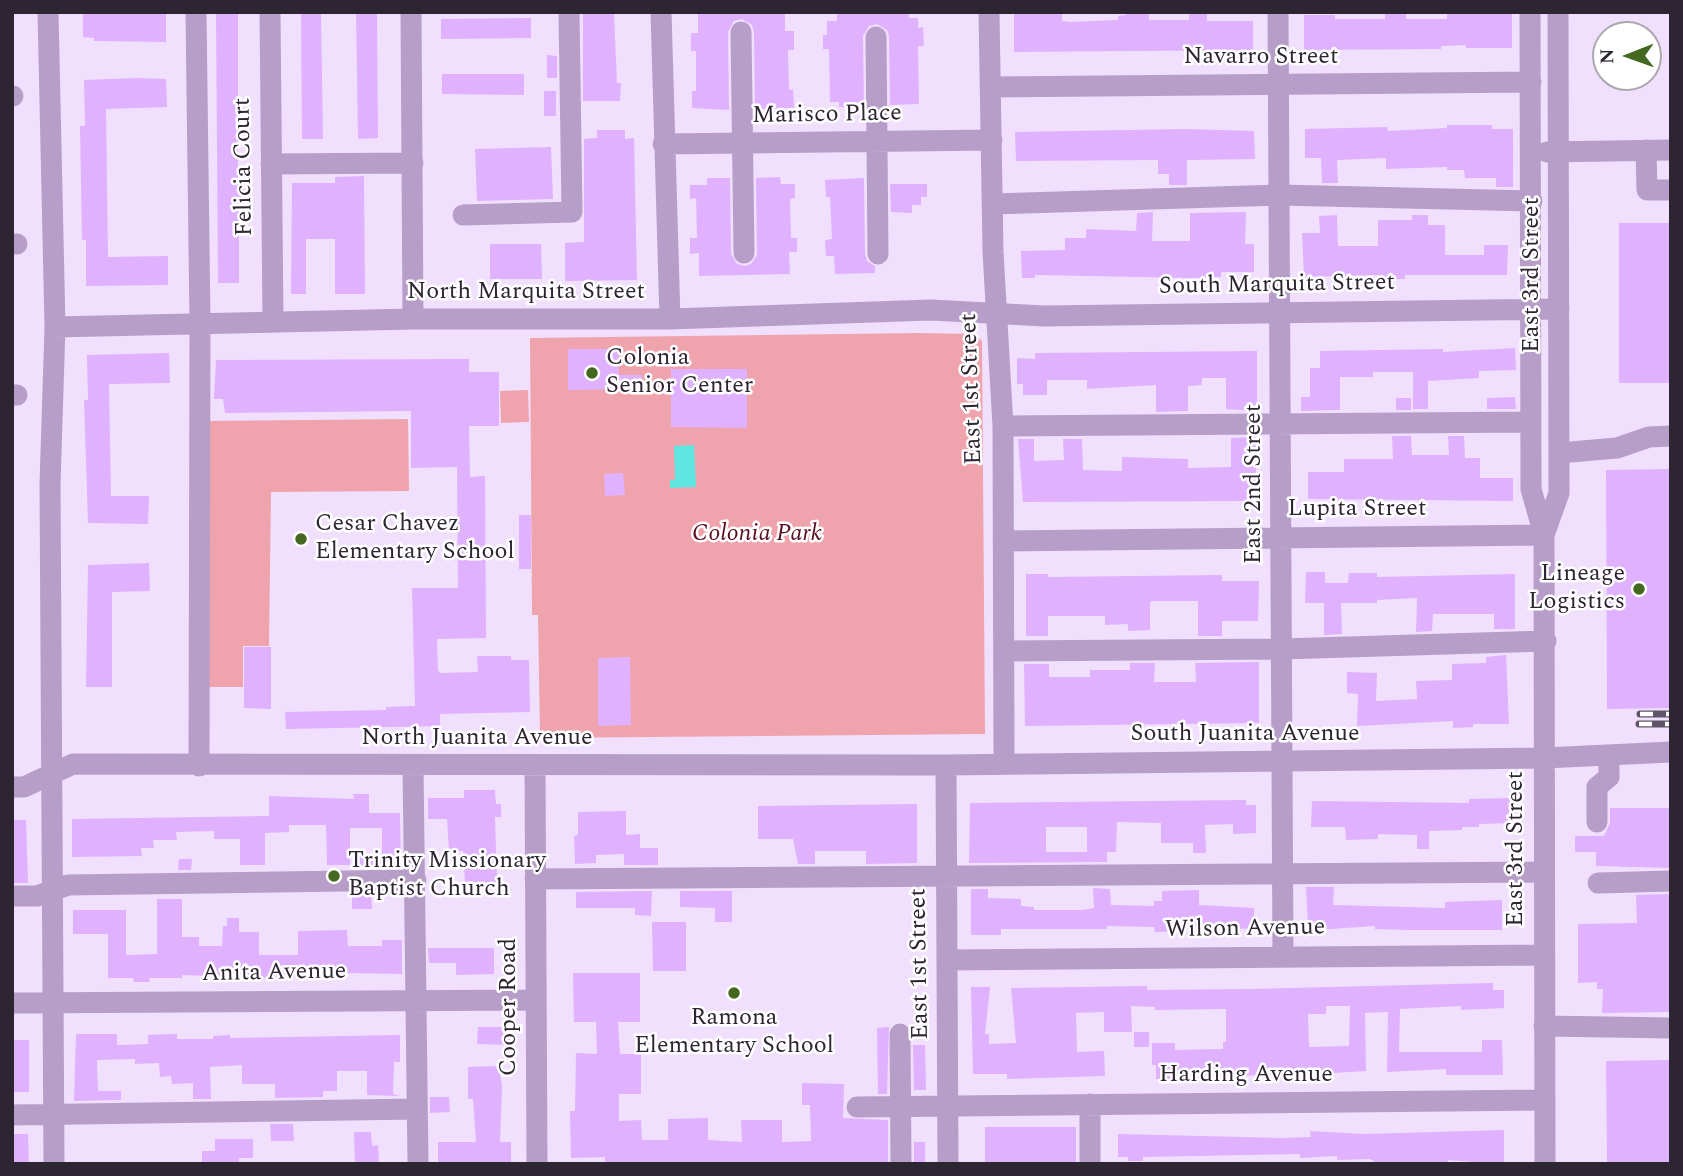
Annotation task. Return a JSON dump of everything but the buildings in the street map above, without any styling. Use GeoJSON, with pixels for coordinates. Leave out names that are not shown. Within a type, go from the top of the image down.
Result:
{"type":"FeatureCollection","features":[{"type":"Feature","properties":{"kind":"street"},"geometry":{"type":"LineString","coordinates":[[48,12],[55,327],[50,484],[54,1164]]}},
{"type":"Feature","properties":{"kind":"street"},"geometry":{"type":"LineString","coordinates":[[195,12],[200,324],[199,765]]}},
{"type":"Feature","properties":{"kind":"street","name":"Felicia Court"},"geometry":{"type":"LineString","coordinates":[[270,12],[273,321]]}},
{"type":"Feature","properties":{"kind":"street"},"geometry":{"type":"LineString","coordinates":[[411,12],[413,319]]}},
{"type":"Feature","properties":{"kind":"street"},"geometry":{"type":"LineString","coordinates":[[463,215],[572,212],[569,12]]}},
{"type":"Feature","properties":{"kind":"street"},"geometry":{"type":"LineString","coordinates":[[661,12],[670,319]]}},
{"type":"Feature","properties":{"kind":"street","name":"East 1st Street"},"geometry":{"type":"LineString","coordinates":[[989,12],[992,204],[1003,426],[1004,763]]}},
{"type":"Feature","properties":{"kind":"street","name":"East 2nd Street"},"geometry":{"type":"LineString","coordinates":[[1278,12],[1283,956]]}},
{"type":"Feature","properties":{"kind":"street","name":"East 3rd Street"},"geometry":{"type":"LineString","coordinates":[[1530,12],[1531,489],[1544,535],[1546,640],[1543,872],[1545,1164]]}},
{"type":"Feature","properties":{"kind":"street","name":"East 3rd Street"},"geometry":{"type":"LineString","coordinates":[[1544,535],[1559,493],[1558,12]]}},
{"type":"Feature","properties":{"kind":"street"},"geometry":{"type":"LineString","coordinates":[[741,32],[744,253]]}},
{"type":"Feature","properties":{"kind":"street"},"geometry":{"type":"LineString","coordinates":[[876,37],[878,254]]}},
{"type":"Feature","properties":{"kind":"street","name":"Navarro Street"},"geometry":{"type":"LineString","coordinates":[[992,87],[1531,82]]}},
{"type":"Feature","properties":{"kind":"street","name":"Marisco Place"},"geometry":{"type":"LineString","coordinates":[[663,144],[992,140]]}},
{"type":"Feature","properties":{"kind":"street"},"geometry":{"type":"LineString","coordinates":[[1646,150],[1647,190],[1671,190]]}},
{"type":"Feature","properties":{"kind":"street"},"geometry":{"type":"LineString","coordinates":[[1531,152],[1671,150]]}},
{"type":"Feature","properties":{"kind":"street"},"geometry":{"type":"LineString","coordinates":[[271,164],[413,163]]}},
{"type":"Feature","properties":{"kind":"street"},"geometry":{"type":"LineString","coordinates":[[992,204],[1280,195],[1532,201]]}},
{"type":"Feature","properties":{"kind":"street","name":"South Marquita Street"},"geometry":{"type":"LineString","coordinates":[[997,312],[1044,316],[1559,309]]}},
{"type":"Feature","properties":{"kind":"street","name":"North Marquita Street"},"geometry":{"type":"LineString","coordinates":[[55,327],[413,319],[670,319],[931,310],[997,312]]}},
{"type":"Feature","properties":{"kind":"street"},"geometry":{"type":"LineString","coordinates":[[1003,426],[1531,422]]}},
{"type":"Feature","properties":{"kind":"street"},"geometry":{"type":"LineString","coordinates":[[1559,453],[1617,448],[1649,437],[1671,436]]}},
{"type":"Feature","properties":{"kind":"street","name":"Lupita Street"},"geometry":{"type":"LineString","coordinates":[[1003,541],[1544,535]]}},
{"type":"Feature","properties":{"kind":"street"},"geometry":{"type":"LineString","coordinates":[[1004,651],[1282,649],[1546,640]]}},
{"type":"Feature","properties":{"kind":"street","name":"South Juanita Avenue"},"geometry":{"type":"LineString","coordinates":[[946,765],[1544,758],[1671,752]]}},
{"type":"Feature","properties":{"kind":"street"},"geometry":{"type":"LineString","coordinates":[[1597,822],[1597,787],[1609,777],[1609,755]]}},
{"type":"Feature","properties":{"kind":"street","name":"North Juanita Avenue"},"geometry":{"type":"LineString","coordinates":[[12,788],[24,788],[73,764],[946,765]]}},
{"type":"Feature","properties":{"kind":"street","name":"East 1st Street"},"geometry":{"type":"LineString","coordinates":[[946,765],[948,1164]]}},
{"type":"Feature","properties":{"kind":"street"},"geometry":{"type":"LineString","coordinates":[[413,766],[418,1164]]}},
{"type":"Feature","properties":{"kind":"street","name":"Cooper Road"},"geometry":{"type":"LineString","coordinates":[[535,766],[537,1164]]}},
{"type":"Feature","properties":{"kind":"street"},"geometry":{"type":"LineString","coordinates":[[535,880],[1543,872]]}},
{"type":"Feature","properties":{"kind":"street"},"geometry":{"type":"LineString","coordinates":[[12,896],[37,896],[68,885],[416,880]]}},
{"type":"Feature","properties":{"kind":"street"},"geometry":{"type":"LineString","coordinates":[[1598,883],[1671,881]]}},
{"type":"Feature","properties":{"kind":"street","name":"Wilson Avenue"},"geometry":{"type":"LineString","coordinates":[[947,960],[1543,956]]}},
{"type":"Feature","properties":{"kind":"street","name":"Anita Avenue"},"geometry":{"type":"LineString","coordinates":[[12,1003],[536,1000]]}},
{"type":"Feature","properties":{"kind":"street"},"geometry":{"type":"LineString","coordinates":[[1544,1026],[1671,1028]]}},
{"type":"Feature","properties":{"kind":"street"},"geometry":{"type":"LineString","coordinates":[[900,1034],[901,1164]]}},
{"type":"Feature","properties":{"kind":"street","name":"Harding Avenue"},"geometry":{"type":"LineString","coordinates":[[857,1107],[1545,1100]]}},
{"type":"Feature","properties":{"kind":"street"},"geometry":{"type":"LineString","coordinates":[[1090,1104],[1090,1164]]}},
{"type":"Feature","properties":{"kind":"street"},"geometry":{"type":"LineString","coordinates":[[12,1115],[417,1109]]}},
{"type":"Feature","properties":{"kind":"green space","name":"Colonia Park"},"geometry":{"type":"Polygon","coordinates":[[[975,334],[982,341],[985,734],[540,738],[538,615],[532,615],[530,338],[975,334]]]}},
{"type":"Feature","properties":{"kind":"green space"},"geometry":{"type":"Polygon","coordinates":[[[528,390],[529,422],[501,423],[500,391],[528,390]]]}},
{"type":"Feature","properties":{"kind":"green space"},"geometry":{"type":"Polygon","coordinates":[[[408,419],[409,491],[271,492],[269,646],[243,646],[243,687],[206,687],[204,421],[408,419]]]}},
{"type":"Feature","properties":{"kind":"shaded area"},"geometry":{"type":"Polygon","coordinates":[[[694,445],[696,487],[670,488],[670,480],[675,480],[674,446],[694,445]]]}},
{"type":"Feature","properties":{"kind":"railway"},"geometry":{"type":"LineString","coordinates":[[1640,714],[1671,714]]}},
{"type":"Feature","properties":{"kind":"railway"},"geometry":{"type":"LineString","coordinates":[[1639,724],[1671,724]]}},
{"type":"Feature","properties":{"kind":"place","name":"Colonia Senior Center"},"geometry":{"type":"Point","coordinates":[592,373]}},
{"type":"Feature","properties":{"kind":"place","name":"Cesar Chavez Elementary School"},"geometry":{"type":"Point","coordinates":[301,539]}},
{"type":"Feature","properties":{"kind":"place","name":"Lineage Logistics"},"geometry":{"type":"Point","coordinates":[1639,589]}},
{"type":"Feature","properties":{"kind":"place","name":"Trinity Missionary Baptist Church"},"geometry":{"type":"Point","coordinates":[334,876]}},
{"type":"Feature","properties":{"kind":"place","name":"Ramona Elementary School"},"geometry":{"type":"Point","coordinates":[734,993]}}]}
